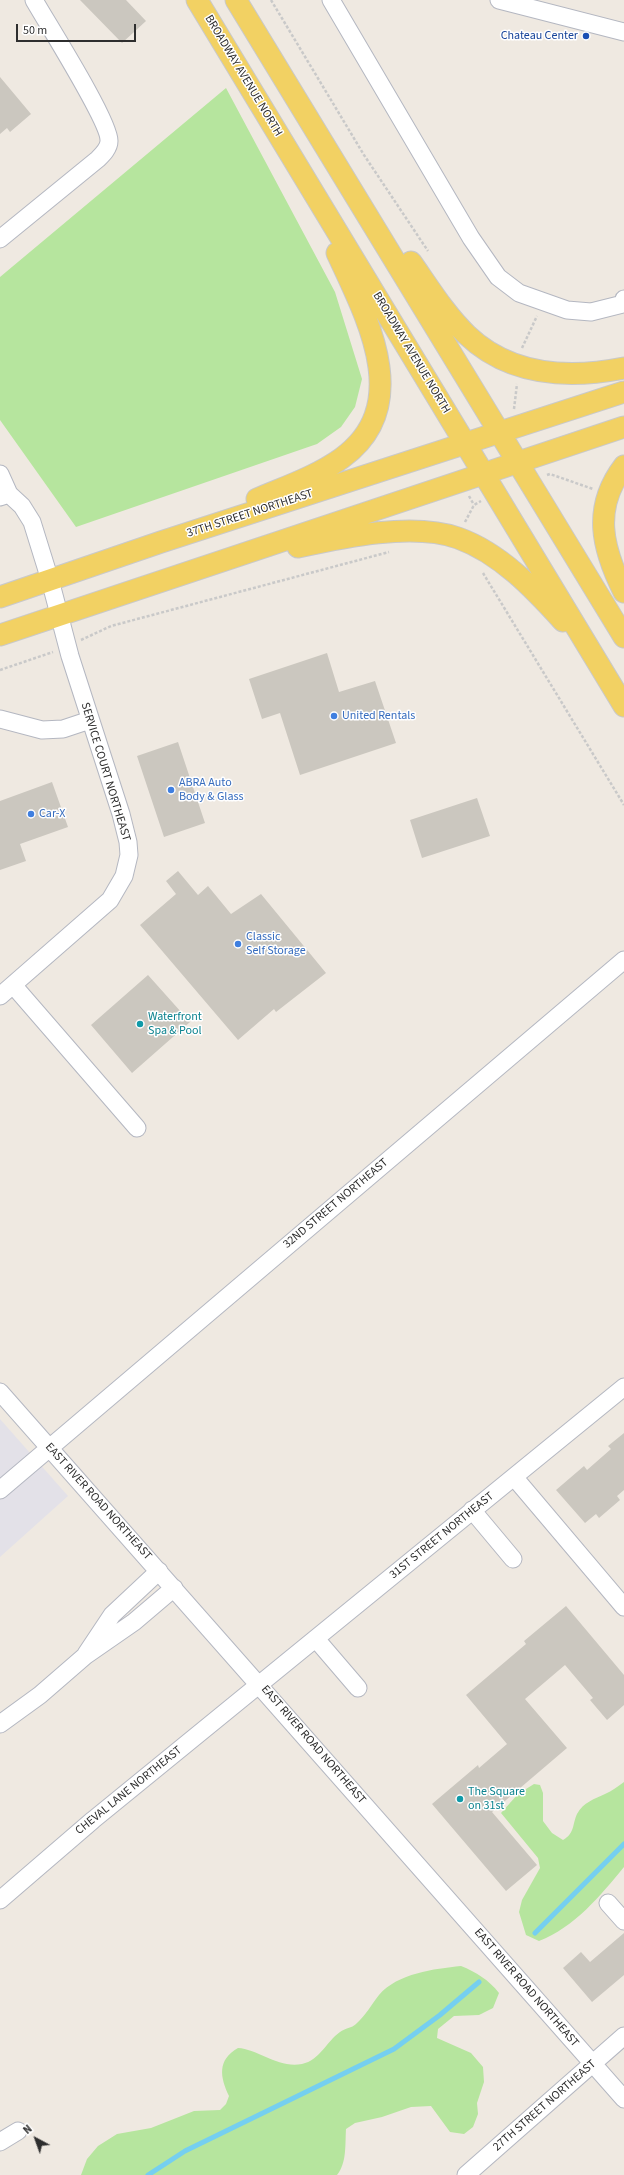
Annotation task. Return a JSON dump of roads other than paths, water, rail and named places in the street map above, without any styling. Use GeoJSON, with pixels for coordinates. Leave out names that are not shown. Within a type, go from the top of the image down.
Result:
{"type":"FeatureCollection","features":[{"type":"Feature","properties":{"kind":"main road","name":"BROADWAY AVENUE NORTH"},"geometry":{"type":"LineString","coordinates":[[197,0],[624,706]]}},
{"type":"Feature","properties":{"kind":"main road"},"geometry":{"type":"LineString","coordinates":[[236,0],[624,637]]}},
{"type":"Feature","properties":{"kind":"main road"},"geometry":{"type":"LineString","coordinates":[[318,133],[442,306],[466,335],[479,345],[508,362],[536,371],[570,374],[624,368]]}},
{"type":"Feature","properties":{"kind":"main road"},"geometry":{"type":"LineString","coordinates":[[161,542],[328,466],[355,447],[366,436],[373,422],[380,393],[380,375],[378,356],[370,329],[340,258],[292,156]]}},
{"type":"Feature","properties":{"kind":"main road","name":"37TH STREET NORTHEAST"},"geometry":{"type":"LineString","coordinates":[[0,597],[161,542],[624,392]]}},
{"type":"Feature","properties":{"kind":"main road"},"geometry":{"type":"LineString","coordinates":[[0,635],[624,427]]}},
{"type":"Feature","properties":{"kind":"main road"},"geometry":{"type":"LineString","coordinates":[[624,466],[614,479],[604,507],[604,537],[611,562],[624,592]]}},
{"type":"Feature","properties":{"kind":"main road"},"geometry":{"type":"LineString","coordinates":[[183,574],[304,546],[366,535],[415,532],[452,536],[482,550],[521,578],[594,655]]}},
{"type":"Feature","properties":{"kind":"street"},"geometry":{"type":"LineString","coordinates":[[0,239],[98,159],[106,151],[109,142],[107,129],[34,0]]}},
{"type":"Feature","properties":{"kind":"street"},"geometry":{"type":"LineString","coordinates":[[331,0],[471,238],[498,277],[519,293],[567,310],[597,311],[623,304],[624,299]]}},
{"type":"Feature","properties":{"kind":"street"},"geometry":{"type":"LineString","coordinates":[[499,0],[624,32]]}},
{"type":"Feature","properties":{"kind":"street"},"geometry":{"type":"LineString","coordinates":[[0,474],[5,495]]}},
{"type":"Feature","properties":{"kind":"street","name":"SERVICE COURT NORTHEAST"},"geometry":{"type":"LineString","coordinates":[[0,996],[110,900],[124,876],[128,855],[128,842],[67,646],[50,580],[32,522],[22,506],[5,495]]}},
{"type":"Feature","properties":{"kind":"street"},"geometry":{"type":"LineString","coordinates":[[0,719],[42,730],[63,729],[90,720]]}},
{"type":"Feature","properties":{"kind":"street","name":"32ND STREET NORTHEAST"},"geometry":{"type":"LineString","coordinates":[[0,1490],[624,960]]}},
{"type":"Feature","properties":{"kind":"street"},"geometry":{"type":"LineString","coordinates":[[13,985],[137,1128]]}},
{"type":"Feature","properties":{"kind":"street","name":"31ST STREET NORTHEAST"},"geometry":{"type":"LineString","coordinates":[[260,1685],[472,1510],[622,1391]]}},
{"type":"Feature","properties":{"kind":"street","name":"EAST RIVER ROAD NORTHEAST"},"geometry":{"type":"LineString","coordinates":[[0,1392],[624,2099]]}},
{"type":"Feature","properties":{"kind":"street"},"geometry":{"type":"LineString","coordinates":[[514,1477],[624,1607]]}},
{"type":"Feature","properties":{"kind":"street"},"geometry":{"type":"LineString","coordinates":[[472,1510],[513,1559]]}},
{"type":"Feature","properties":{"kind":"street"},"geometry":{"type":"LineString","coordinates":[[85,1656],[112,1615],[159,1571]]}},
{"type":"Feature","properties":{"kind":"street"},"geometry":{"type":"LineString","coordinates":[[0,1724],[40,1695],[85,1656],[117,1636],[174,1588]]}},
{"type":"Feature","properties":{"kind":"street"},"geometry":{"type":"LineString","coordinates":[[316,1639],[358,1688]]}},
{"type":"Feature","properties":{"kind":"street","name":"CHEVAL LANE NORTHEAST"},"geometry":{"type":"LineString","coordinates":[[0,1900],[93,1820],[260,1685]]}},
{"type":"Feature","properties":{"kind":"street"},"geometry":{"type":"LineString","coordinates":[[608,1903],[624,1921]]}},
{"type":"Feature","properties":{"kind":"street","name":"27TH STREET NORTHEAST"},"geometry":{"type":"LineString","coordinates":[[466,2175],[624,2036]]}},
{"type":"Feature","properties":{"kind":"street"},"geometry":{"type":"LineString","coordinates":[[0,2142],[18,2131]]}},
{"type":"Feature","properties":{"kind":"waterway"},"geometry":{"type":"LineString","coordinates":[[535,1933],[624,1844]]}},
{"type":"Feature","properties":{"kind":"waterway"},"geometry":{"type":"LineString","coordinates":[[148,2175],[185,2151],[394,2049],[440,2015],[479,1982]]}},
{"type":"Feature","properties":{"kind":"place","name":"Chateau Center"},"geometry":{"type":"Point","coordinates":[586,36]}},
{"type":"Feature","properties":{"kind":"place","name":"United Rentals"},"geometry":{"type":"Point","coordinates":[334,716]}},
{"type":"Feature","properties":{"kind":"place","name":"ABRA Auto Body & Glass"},"geometry":{"type":"Point","coordinates":[171,790]}},
{"type":"Feature","properties":{"kind":"place","name":"Car-X"},"geometry":{"type":"Point","coordinates":[31,814]}},
{"type":"Feature","properties":{"kind":"place","name":"Classic Self Storage"},"geometry":{"type":"Point","coordinates":[238,944]}},
{"type":"Feature","properties":{"kind":"place","name":"Waterfront Spa & Pool"},"geometry":{"type":"Point","coordinates":[140,1024]}},
{"type":"Feature","properties":{"kind":"place","name":"The Square on 31st"},"geometry":{"type":"Point","coordinates":[460,1799]}}]}
